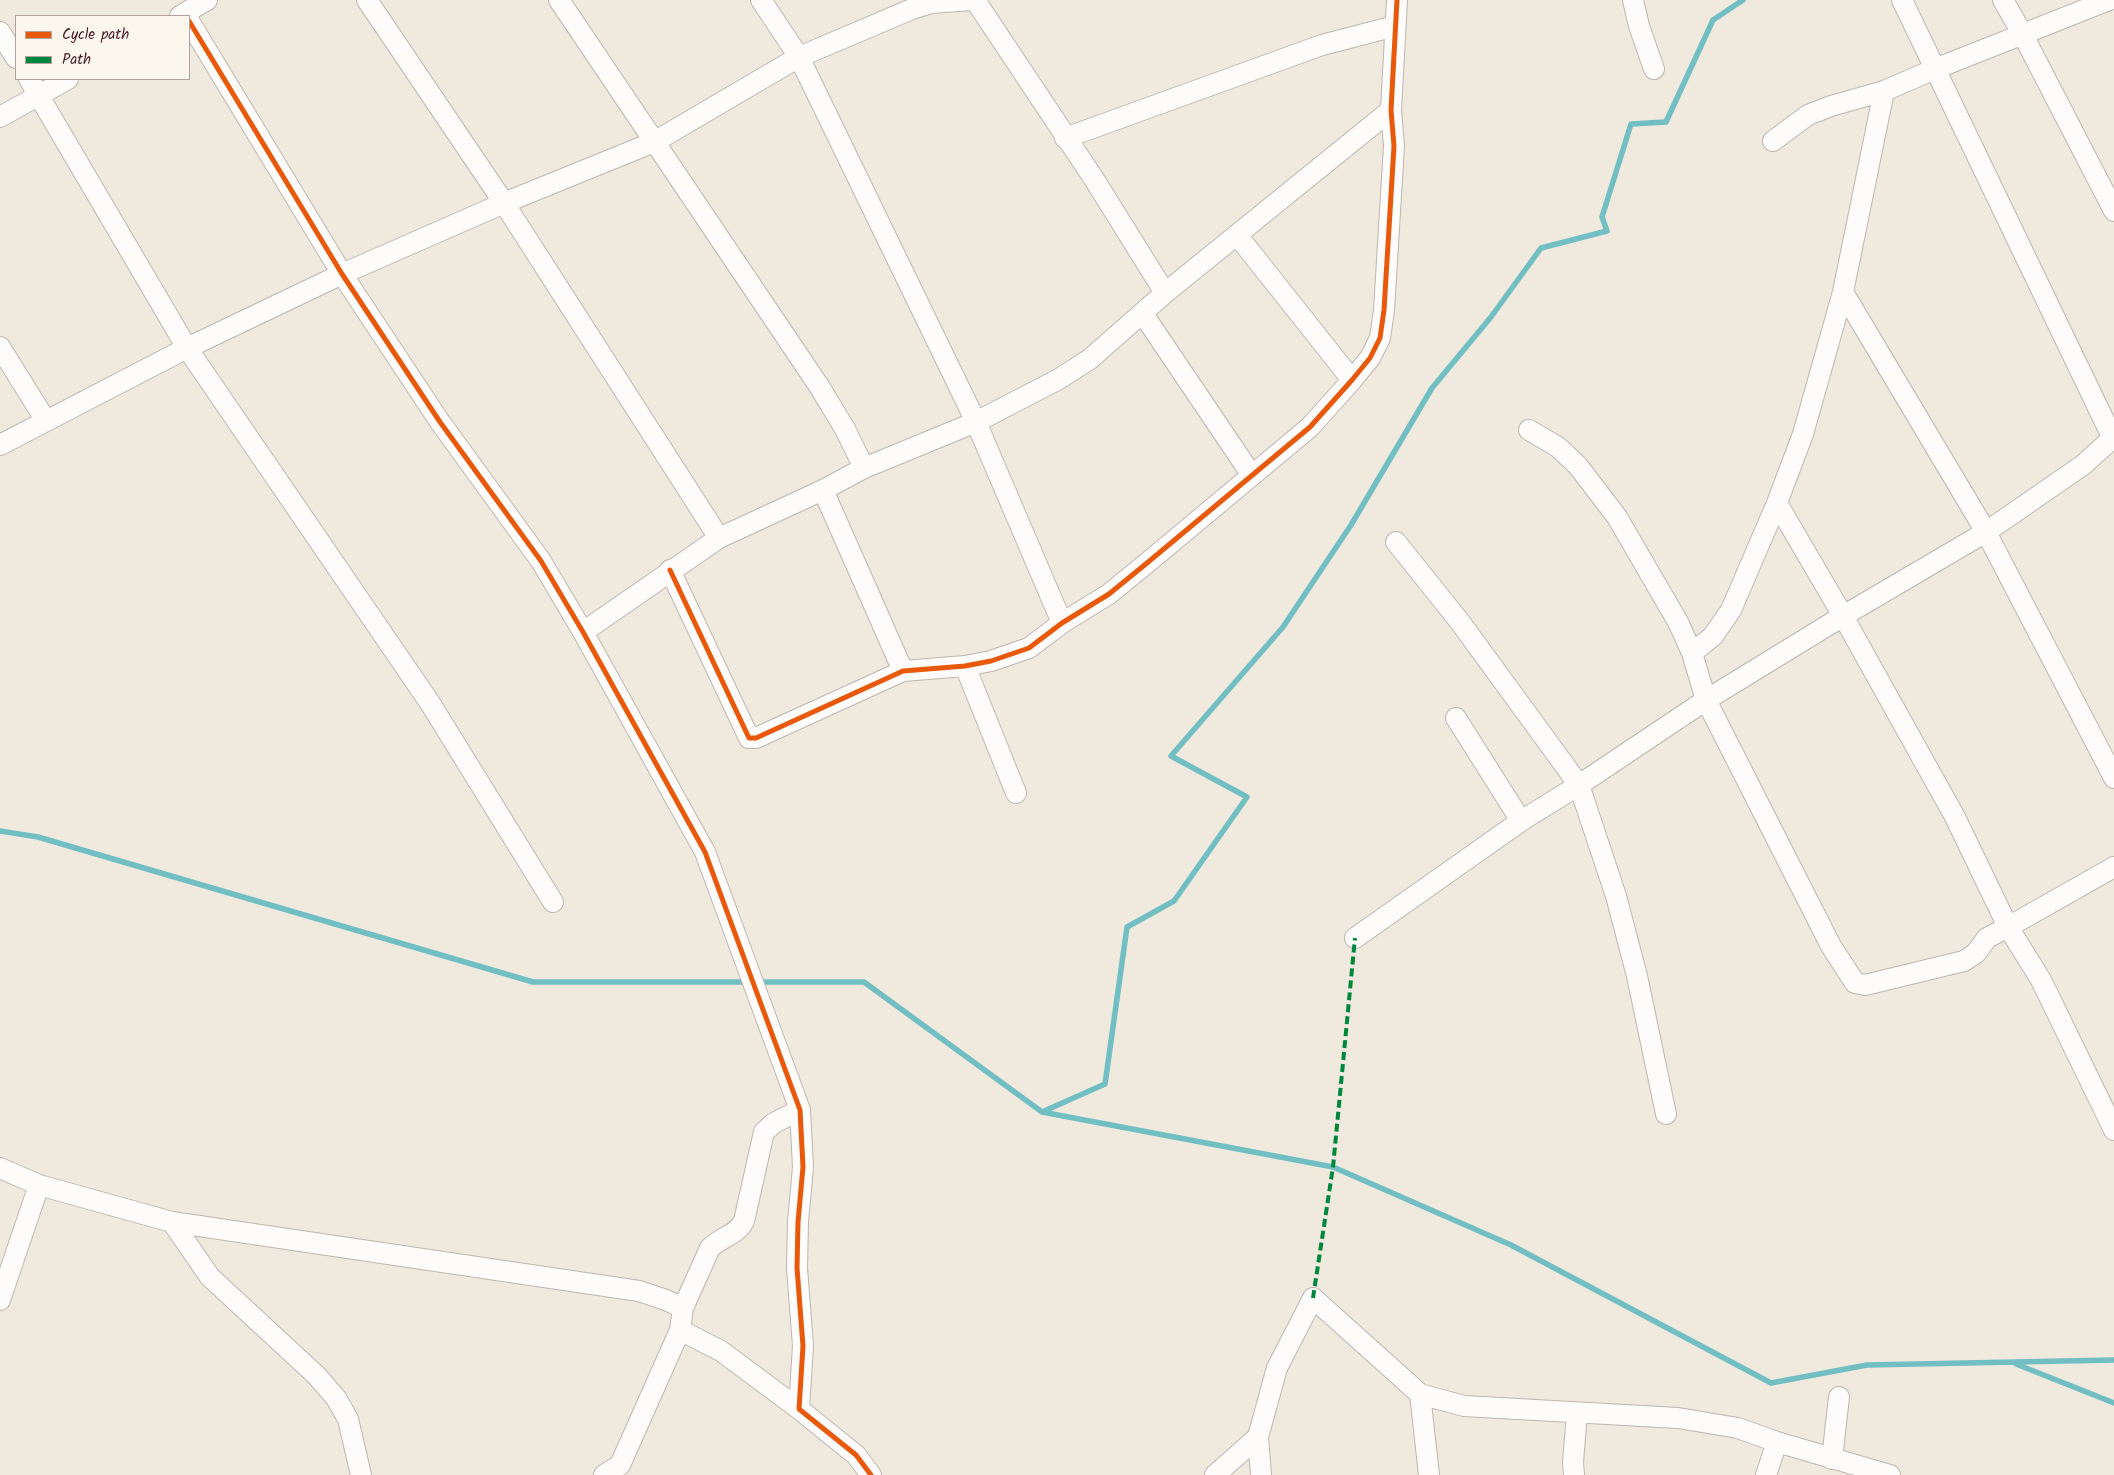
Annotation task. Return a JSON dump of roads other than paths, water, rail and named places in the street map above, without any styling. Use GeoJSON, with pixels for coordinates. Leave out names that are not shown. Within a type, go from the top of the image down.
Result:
{"type":"FeatureCollection","features":[{"type":"Feature","properties":{"kind":"street"},"geometry":{"type":"LineString","coordinates":[[183,13],[207,0]]}},
{"type":"Feature","properties":{"kind":"street"},"geometry":{"type":"LineString","coordinates":[[366,0],[504,203],[719,538]]}},
{"type":"Feature","properties":{"kind":"street"},"geometry":{"type":"LineString","coordinates":[[559,0],[820,386],[845,429],[864,468]]}},
{"type":"Feature","properties":{"kind":"street"},"geometry":{"type":"LineString","coordinates":[[761,0],[800,57],[976,422],[1062,623]]}},
{"type":"Feature","properties":{"kind":"street"},"geometry":{"type":"LineString","coordinates":[[0,445],[187,348],[342,274],[504,203],[654,142],[800,57],[912,9],[931,3],[973,0],[1094,179],[1165,293]]}},
{"type":"Feature","properties":{"kind":"street"},"geometry":{"type":"LineString","coordinates":[[670,570],[749,738],[756,738],[903,671],[965,666],[991,661],[1029,648],[1062,623],[1109,594],[1251,474],[1310,427],[1370,358],[1380,338],[1394,146],[1391,110],[1397,0]]}},
{"type":"Feature","properties":{"kind":"street"},"geometry":{"type":"LineString","coordinates":[[1633,0],[1639,26],[1654,69]]}},
{"type":"Feature","properties":{"kind":"street"},"geometry":{"type":"LineString","coordinates":[[1355,938],[1521,821],[1579,785],[1706,700],[1843,616],[1986,532],[2083,465],[2114,439],[1902,0]]}},
{"type":"Feature","properties":{"kind":"street"},"geometry":{"type":"LineString","coordinates":[[2003,0],[2114,211]]}},
{"type":"Feature","properties":{"kind":"street"},"geometry":{"type":"LineString","coordinates":[[1773,141],[1808,115],[1831,106],[1884,92],[1935,68],[2109,0]]}},
{"type":"Feature","properties":{"kind":"street"},"geometry":{"type":"LineString","coordinates":[[190,24],[342,274],[440,422],[541,561],[583,632],[705,852],[800,1110],[803,1168],[798,1222],[797,1268],[803,1346],[799,1409]]}},
{"type":"Feature","properties":{"kind":"street"},"geometry":{"type":"LineString","coordinates":[[1065,138],[1322,45],[1395,26]]}},
{"type":"Feature","properties":{"kind":"street"},"geometry":{"type":"LineString","coordinates":[[0,32],[15,56]]}},
{"type":"Feature","properties":{"kind":"street"},"geometry":{"type":"LineString","coordinates":[[0,117],[34,87],[64,80]]}},
{"type":"Feature","properties":{"kind":"street"},"geometry":{"type":"LineString","coordinates":[[34,87],[187,348],[430,703],[553,902]]}},
{"type":"Feature","properties":{"kind":"street"},"geometry":{"type":"LineString","coordinates":[[1692,654],[1713,636],[1731,610],[1777,503],[1803,434],[1842,292],[1884,92]]}},
{"type":"Feature","properties":{"kind":"street"},"geometry":{"type":"LineString","coordinates":[[583,632],[670,570],[719,538],[823,490],[864,468],[976,422],[1059,379],[1090,359],[1165,293],[1391,110]]}},
{"type":"Feature","properties":{"kind":"street"},"geometry":{"type":"LineString","coordinates":[[1237,236],[1352,380]]}},
{"type":"Feature","properties":{"kind":"street"},"geometry":{"type":"LineString","coordinates":[[1842,292],[1986,532],[2114,778]]}},
{"type":"Feature","properties":{"kind":"street"},"geometry":{"type":"LineString","coordinates":[[1143,314],[1251,474]]}},
{"type":"Feature","properties":{"kind":"street"},"geometry":{"type":"LineString","coordinates":[[0,346],[46,421]]}},
{"type":"Feature","properties":{"kind":"street"},"geometry":{"type":"LineString","coordinates":[[1529,430],[1558,447],[1578,466],[1617,517],[1678,622],[1692,654],[1706,700],[1831,946],[1854,983],[1865,985],[1964,961],[1976,953],[1987,938],[2114,866]]}},
{"type":"Feature","properties":{"kind":"street"},"geometry":{"type":"LineString","coordinates":[[823,490],[903,671]]}},
{"type":"Feature","properties":{"kind":"street"},"geometry":{"type":"LineString","coordinates":[[1777,503],[1843,616],[1955,817],[2008,927],[2040,980],[2114,1130]]}},
{"type":"Feature","properties":{"kind":"street"},"geometry":{"type":"LineString","coordinates":[[1396,542],[1460,622],[1579,785],[1616,896],[1637,976],[1666,1114]]}},
{"type":"Feature","properties":{"kind":"street"},"geometry":{"type":"LineString","coordinates":[[965,666],[1016,793]]}},
{"type":"Feature","properties":{"kind":"street"},"geometry":{"type":"LineString","coordinates":[[1456,718],[1521,821]]}},
{"type":"Feature","properties":{"kind":"street"},"geometry":{"type":"LineString","coordinates":[[604,1475],[620,1465],[680,1330],[683,1308],[710,1248],[715,1243],[740,1229],[744,1221],[764,1132],[774,1123],[800,1110]]}},
{"type":"Feature","properties":{"kind":"street"},"geometry":{"type":"LineString","coordinates":[[0,1168],[39,1184],[172,1222],[639,1291],[683,1308]]}},
{"type":"Feature","properties":{"kind":"street"},"geometry":{"type":"LineString","coordinates":[[0,1300],[39,1184]]}},
{"type":"Feature","properties":{"kind":"street"},"geometry":{"type":"LineString","coordinates":[[172,1222],[210,1277],[316,1375],[336,1398],[348,1419],[361,1475]]}},
{"type":"Feature","properties":{"kind":"street"},"geometry":{"type":"LineString","coordinates":[[1261,1475],[1258,1437],[1277,1368],[1313,1298],[1420,1394],[1464,1406],[1678,1418],[1738,1428],[1777,1442],[1890,1475]]}},
{"type":"Feature","properties":{"kind":"street"},"geometry":{"type":"LineString","coordinates":[[680,1330],[721,1351],[799,1409],[856,1455],[871,1475]]}},
{"type":"Feature","properties":{"kind":"street"},"geometry":{"type":"LineString","coordinates":[[1420,1394],[1429,1475]]}},
{"type":"Feature","properties":{"kind":"street"},"geometry":{"type":"LineString","coordinates":[[1832,1458],[1839,1397]]}},
{"type":"Feature","properties":{"kind":"street"},"geometry":{"type":"LineString","coordinates":[[1574,1475],[1573,1462],[1577,1413]]}},
{"type":"Feature","properties":{"kind":"street"},"geometry":{"type":"LineString","coordinates":[[1215,1475],[1258,1437]]}},
{"type":"Feature","properties":{"kind":"street"},"geometry":{"type":"LineString","coordinates":[[1766,1475],[1777,1442]]}},
{"type":"Feature","properties":{"kind":"waterway"},"geometry":{"type":"LineString","coordinates":[[1042,1112],[1105,1084],[1127,927],[1174,901],[1247,797],[1171,756],[1283,627],[1351,525],[1432,388],[1491,317],[1541,248],[1607,231],[1602,217],[1631,124],[1666,122],[1713,20],[1743,0]]}},
{"type":"Feature","properties":{"kind":"waterway"},"geometry":{"type":"LineString","coordinates":[[0,831],[38,837],[533,982],[749,982]]}},
{"type":"Feature","properties":{"kind":"waterway"},"geometry":{"type":"LineString","coordinates":[[758,982],[864,982],[1042,1112],[1333,1167],[1511,1245],[1771,1383],[1867,1365],[2114,1360]]}},
{"type":"Feature","properties":{"kind":"waterway"},"geometry":{"type":"LineString","coordinates":[[2016,1364],[2114,1403]]}}]}
